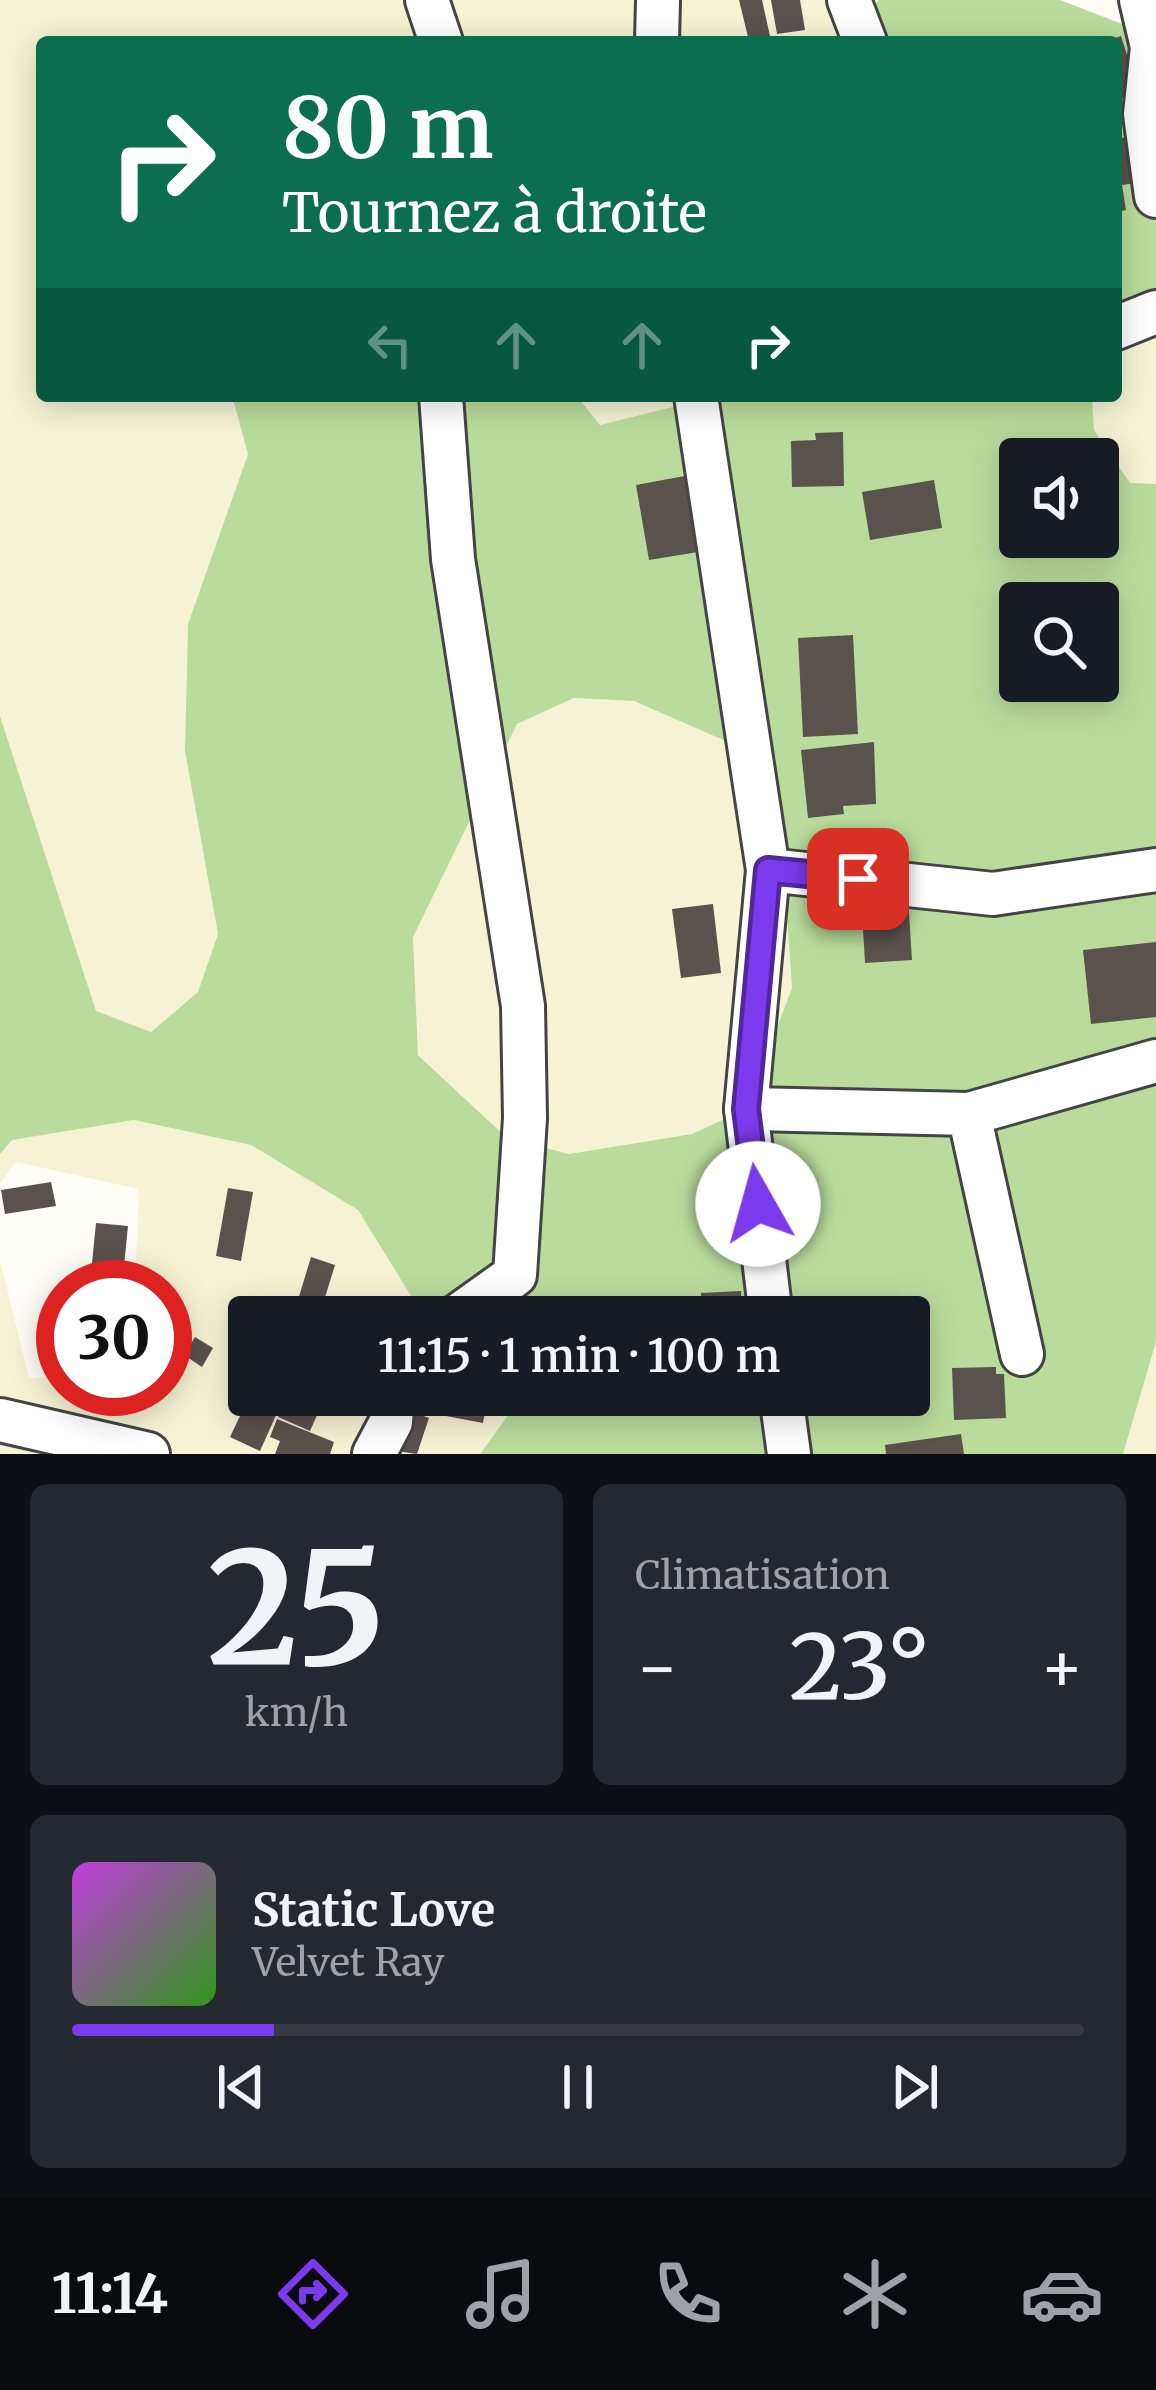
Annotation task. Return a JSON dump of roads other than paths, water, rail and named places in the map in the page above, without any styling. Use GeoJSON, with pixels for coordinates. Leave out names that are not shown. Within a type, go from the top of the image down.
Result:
{"type":"FeatureCollection","features":[{"type":"Feature","properties":{"kind":"street"},"geometry":{"type":"LineString","coordinates":[[427,0],[439,36]]}},
{"type":"Feature","properties":{"kind":"street"},"geometry":{"type":"LineString","coordinates":[[657,36],[658,0]]}},
{"type":"Feature","properties":{"kind":"street"},"geometry":{"type":"LineString","coordinates":[[849,0],[864,36]]}},
{"type":"Feature","properties":{"kind":"street"},"geometry":{"type":"LineString","coordinates":[[1141,0],[1153,46],[1144,114],[1156,196]]}},
{"type":"Feature","properties":{"kind":"street"},"geometry":{"type":"LineString","coordinates":[[1122,326],[1156,312]]}},
{"type":"Feature","properties":{"kind":"street"},"geometry":{"type":"LineString","coordinates":[[441,402],[453,559],[523,1006],[525,1118],[515,1274],[485,1296]]}},
{"type":"Feature","properties":{"kind":"street"},"geometry":{"type":"LineString","coordinates":[[697,402],[768,870],[746,1109],[768,1296]]}},
{"type":"Feature","properties":{"kind":"street"},"geometry":{"type":"LineString","coordinates":[[768,870],[993,894],[1156,870]]}},
{"type":"Feature","properties":{"kind":"street"},"geometry":{"type":"LineString","coordinates":[[746,1109],[969,1114],[1156,1061]]}},
{"type":"Feature","properties":{"kind":"street"},"geometry":{"type":"LineString","coordinates":[[969,1114],[1022,1354]]}},
{"type":"Feature","properties":{"kind":"street"},"geometry":{"type":"LineString","coordinates":[[784,1416],[789,1454]]}},
{"type":"Feature","properties":{"kind":"street"},"geometry":{"type":"LineString","coordinates":[[0,1420],[148,1454]]}}]}
